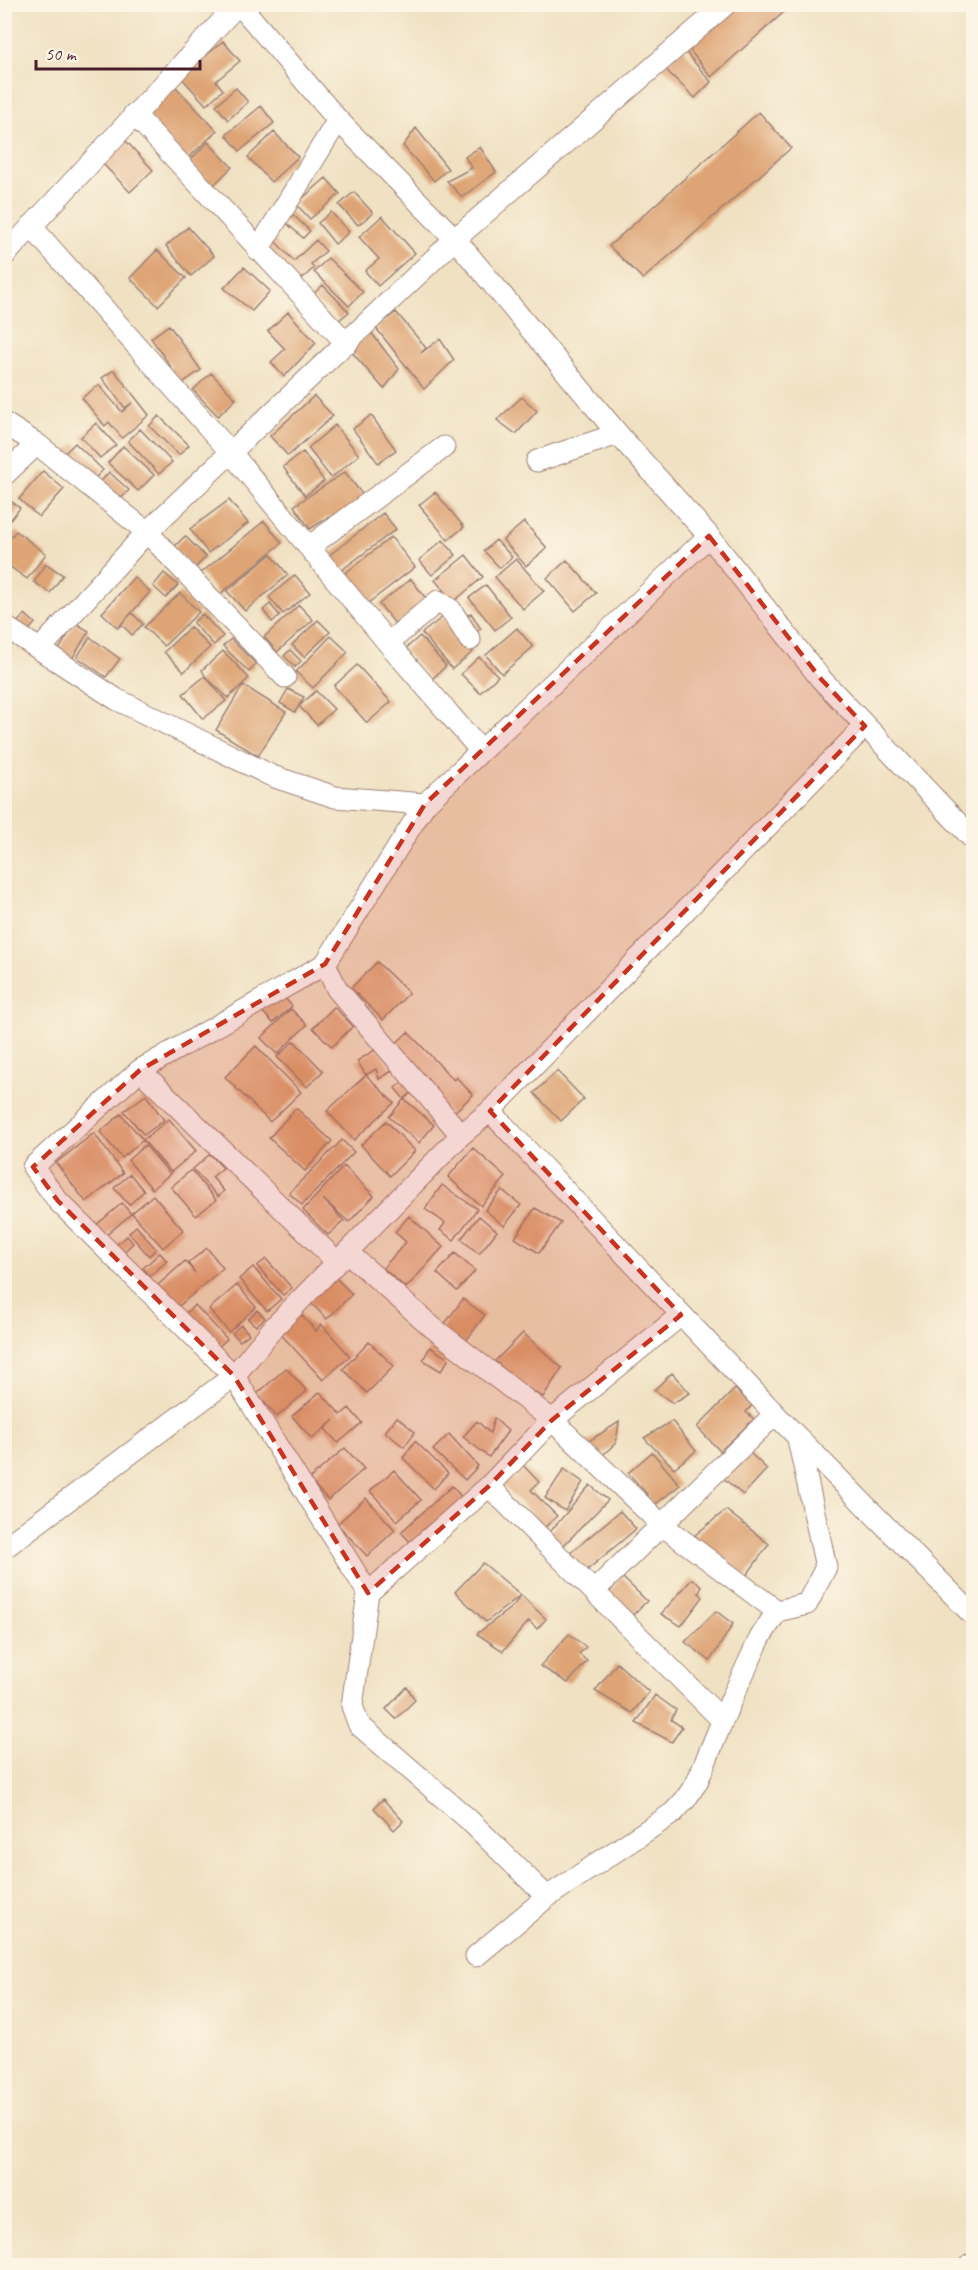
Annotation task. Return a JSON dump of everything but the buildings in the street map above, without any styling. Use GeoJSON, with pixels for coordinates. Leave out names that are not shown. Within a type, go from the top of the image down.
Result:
{"type":"FeatureCollection","features":[{"type":"Feature","properties":{"kind":"street"},"geometry":{"type":"LineString","coordinates":[[4,256],[239,4],[338,120],[455,239],[618,434],[709,537],[821,679],[974,840]]}},
{"type":"Feature","properties":{"kind":"street"},"geometry":{"type":"LineString","coordinates":[[40,649],[147,532],[232,454],[455,239],[726,4]]}},
{"type":"Feature","properties":{"kind":"street"},"geometry":{"type":"LineString","coordinates":[[134,114],[347,344]]}},
{"type":"Feature","properties":{"kind":"street"},"geometry":{"type":"LineString","coordinates":[[258,249],[338,120]]}},
{"type":"Feature","properties":{"kind":"street"},"geometry":{"type":"LineString","coordinates":[[31,226],[232,454],[388,643],[482,751]]}},
{"type":"Feature","properties":{"kind":"street"},"geometry":{"type":"LineString","coordinates":[[4,423],[37,444],[147,532],[285,677]]}},
{"type":"Feature","properties":{"kind":"street"},"geometry":{"type":"LineString","coordinates":[[537,461],[618,434]]}},
{"type":"Feature","properties":{"kind":"street"},"geometry":{"type":"LineString","coordinates":[[4,476],[37,444]]}},
{"type":"Feature","properties":{"kind":"street"},"geometry":{"type":"LineString","coordinates":[[309,547],[444,447]]}},
{"type":"Feature","properties":{"kind":"street"},"geometry":{"type":"LineString","coordinates":[[547,1897],[468,1819],[359,1725],[352,1706],[368,1593],[234,1376],[58,1201],[33,1167],[140,1070],[325,964],[425,804],[709,537]]}},
{"type":"Feature","properties":{"kind":"street"},"geometry":{"type":"LineString","coordinates":[[388,643],[438,601],[451,610],[470,640]]}},
{"type":"Feature","properties":{"kind":"street"},"geometry":{"type":"LineString","coordinates":[[4,627],[116,699],[272,776],[335,796],[425,804]]}},
{"type":"Feature","properties":{"kind":"street"},"geometry":{"type":"LineString","coordinates":[[4,1548],[234,1376],[274,1327],[461,1135],[490,1111],[865,726]]}},
{"type":"Feature","properties":{"kind":"street"},"geometry":{"type":"LineString","coordinates":[[325,964],[337,989],[461,1135]]}},
{"type":"Feature","properties":{"kind":"street"},"geometry":{"type":"LineString","coordinates":[[140,1070],[342,1257],[552,1420],[662,1525],[777,1611]]}},
{"type":"Feature","properties":{"kind":"street"},"geometry":{"type":"LineString","coordinates":[[490,1111],[798,1439],[974,1616]]}},
{"type":"Feature","properties":{"kind":"street"},"geometry":{"type":"LineString","coordinates":[[368,1593],[489,1486],[552,1420],[681,1315]]}},
{"type":"Feature","properties":{"kind":"street"},"geometry":{"type":"LineString","coordinates":[[594,1591],[775,1414]]}},
{"type":"Feature","properties":{"kind":"street"},"geometry":{"type":"LineString","coordinates":[[476,1956],[547,1897],[673,1813],[697,1782],[722,1720],[760,1638],[777,1611],[807,1605],[826,1567],[798,1439]]}},
{"type":"Feature","properties":{"kind":"street"},"geometry":{"type":"LineString","coordinates":[[489,1486],[722,1720]]}},
{"type":"Feature","properties":{"kind":"highlighted area"},"geometry":{"type":"Polygon","coordinates":[[[709,536],[821,679],[865,726],[490,1111],[681,1315],[552,1420],[489,1486],[368,1593],[234,1376],[58,1201],[33,1167],[140,1070],[325,964],[425,804],[709,536]]]}}]}
